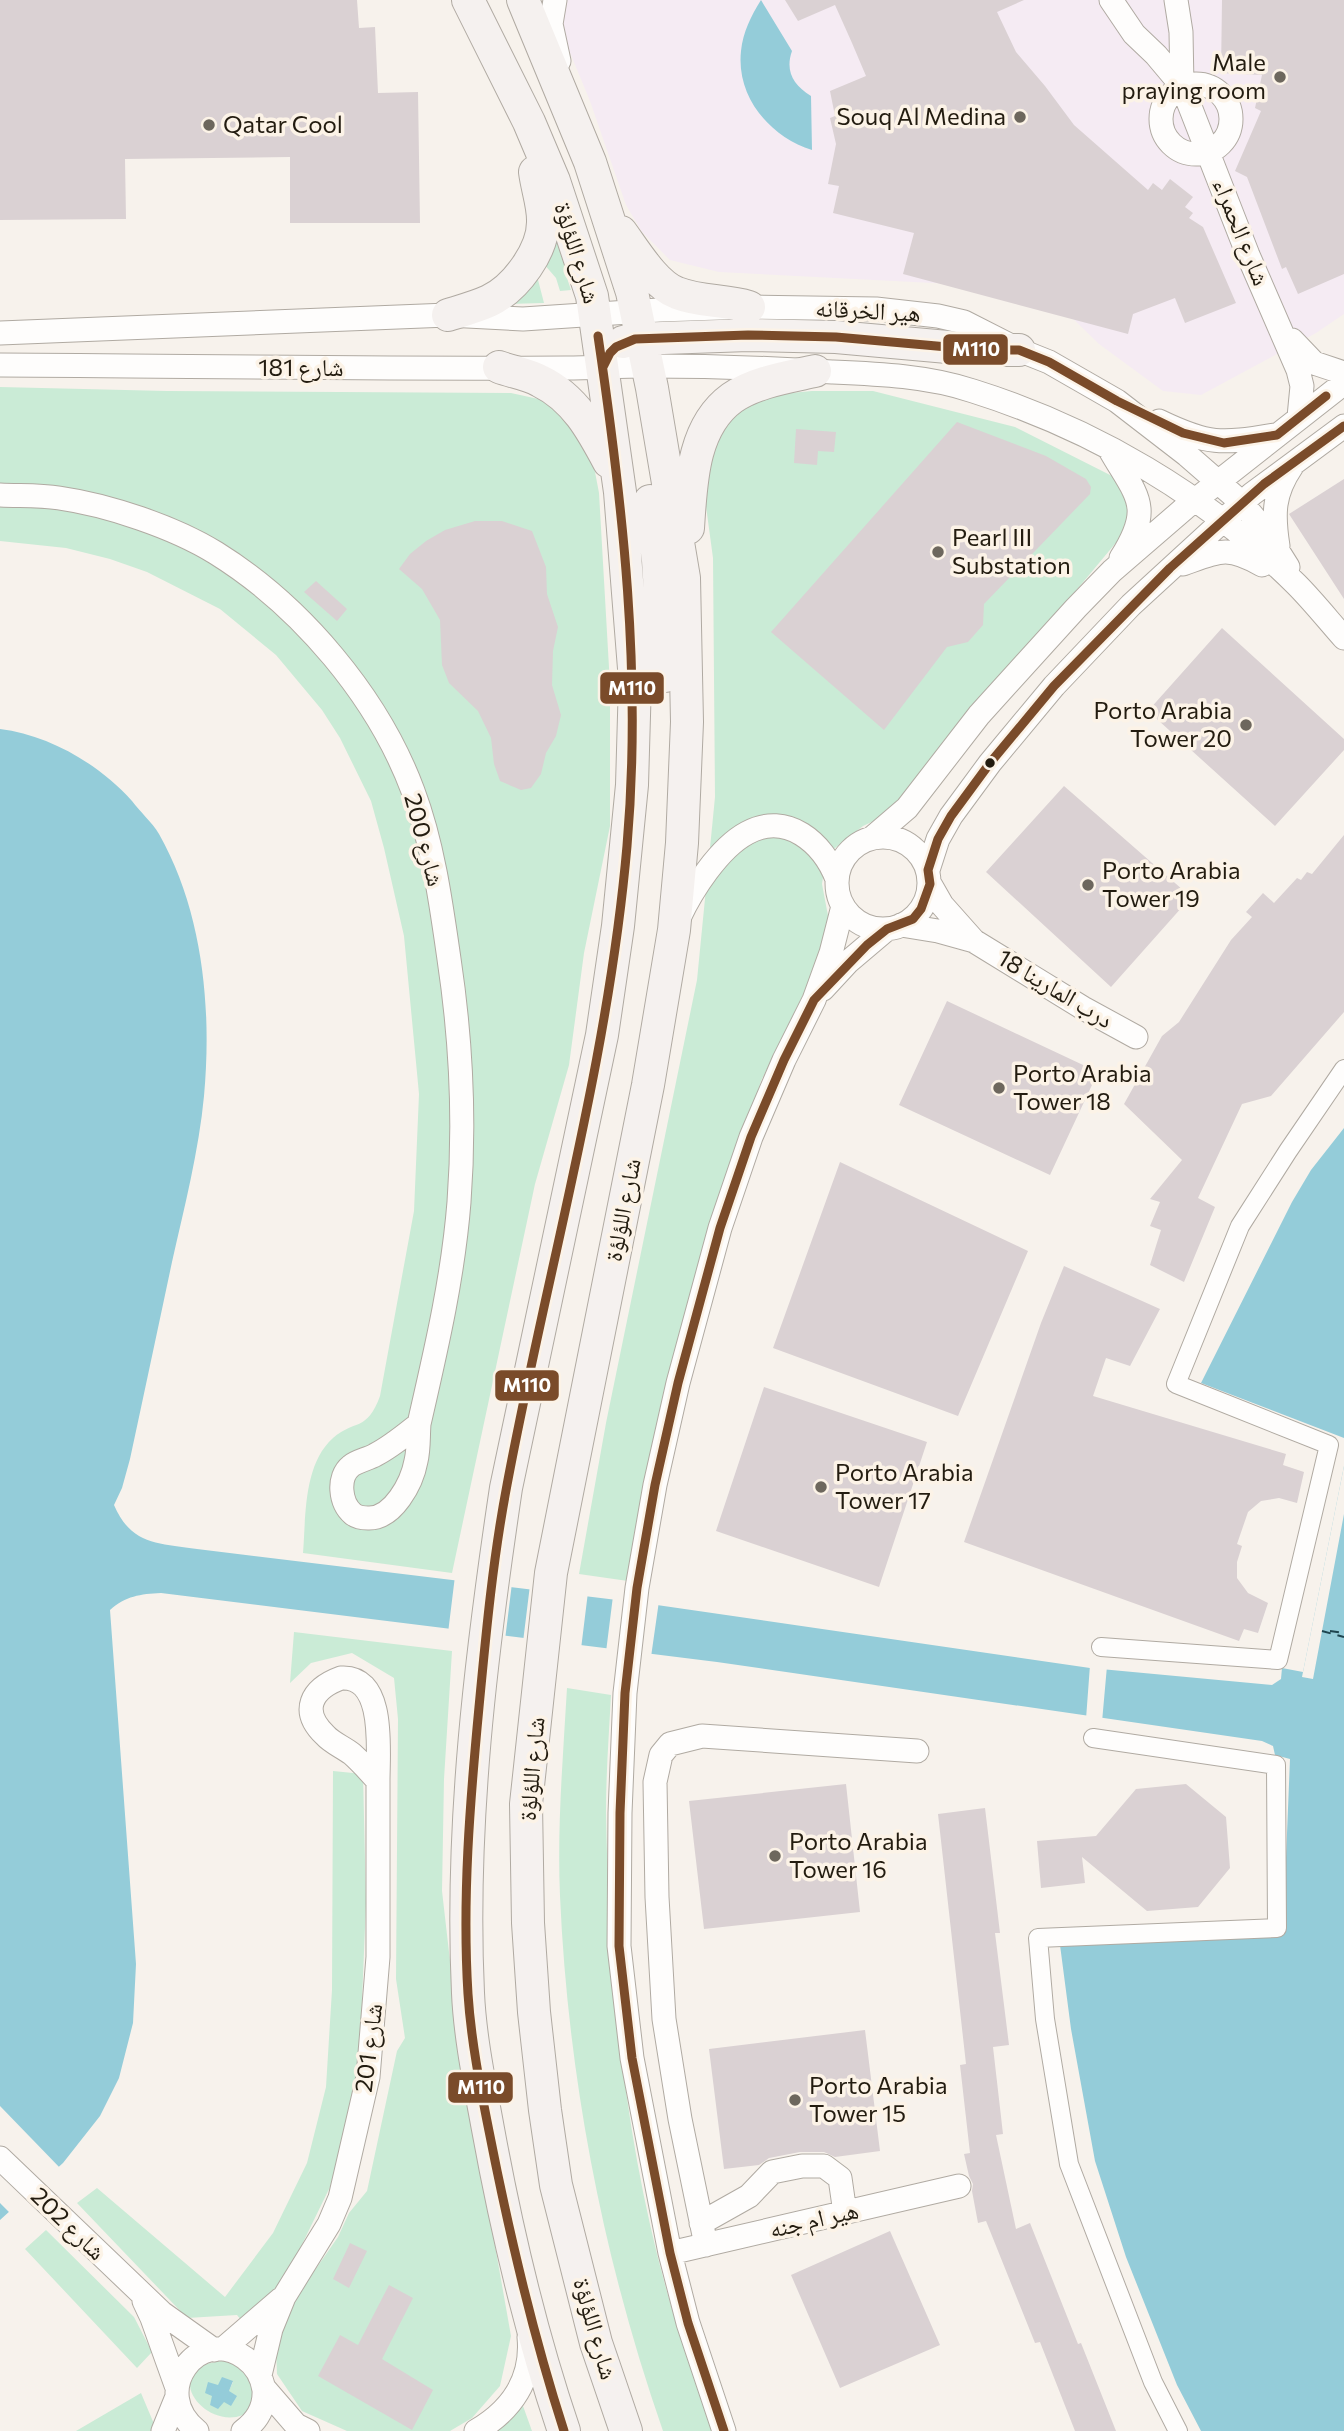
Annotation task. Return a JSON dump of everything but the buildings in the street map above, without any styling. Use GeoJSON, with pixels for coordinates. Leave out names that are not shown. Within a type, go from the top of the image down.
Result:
{"type":"FeatureCollection","features":[{"type":"Feature","properties":{"kind":"main road","name":"شارع اللؤلؤة"},"geometry":{"type":"LineString","coordinates":[[468,0],[529,122],[554,181],[592,296],[622,341],[684,578],[687,722],[682,843],[674,930],[645,1098],[551,1573],[526,1804],[534,2011],[556,2185],[596,2343],[626,2431]]}},
{"type":"Feature","properties":{"kind":"main road"},"geometry":{"type":"LineString","coordinates":[[492,0],[556,143],[597,259],[622,341],[658,560],[664,657],[668,841],[677,887]]}},
{"type":"Feature","properties":{"kind":"main road","name":"شارع اللؤلؤة"},"geometry":{"type":"LineString","coordinates":[[523,0],[590,162],[632,292],[622,341],[620,492],[635,681],[632,785],[618,926],[602,1035],[506,1488],[495,1564],[470,1802],[468,1996],[481,2087],[519,2282],[543,2369],[564,2431]]}},
{"type":"Feature","properties":{"kind":"main road"},"geometry":{"type":"LineString","coordinates":[[448,316],[491,300],[512,283],[539,247],[543,218],[529,122]]}},
{"type":"Feature","properties":{"kind":"main road"},"geometry":{"type":"LineString","coordinates":[[605,208],[663,286],[678,294],[749,307]]}},
{"type":"Feature","properties":{"kind":"main road"},"geometry":{"type":"LineString","coordinates":[[622,341],[748,335],[836,337],[981,350],[1019,350]]}},
{"type":"Feature","properties":{"kind":"main road"},"geometry":{"type":"LineString","coordinates":[[499,367],[538,379],[568,399],[599,443],[620,492]]}},
{"type":"Feature","properties":{"kind":"main road"},"geometry":{"type":"LineString","coordinates":[[684,578],[692,473],[697,451],[712,419],[733,397],[756,386],[815,371]]}},
{"type":"Feature","properties":{"kind":"street"},"geometry":{"type":"LineString","coordinates":[[555,0],[551,24],[559,55],[558,85]]}},
{"type":"Feature","properties":{"kind":"street","name":"شارع الحمراء"},"geometry":{"type":"LineString","coordinates":[[1111,0],[1134,34],[1182,86],[1298,370],[1302,386],[1299,417]]}},
{"type":"Feature","properties":{"kind":"street","name":"شارع الحمراء"},"geometry":{"type":"LineString","coordinates":[[1134,34],[1151,38],[1161,34],[1172,23],[1177,6]]}},
{"type":"Feature","properties":{"kind":"street","name":"شارع الحمراء"},"geometry":{"type":"LineString","coordinates":[[1177,6],[1182,52],[1182,86]]}},
{"type":"Feature","properties":{"kind":"street","name":"شارع الحمراء"},"geometry":{"type":"LineString","coordinates":[[1202,84],[1212,88],[1220,93],[1230,111],[1231,122],[1224,141],[1208,153],[1199,155],[1181,151],[1173,147],[1163,132],[1160,114],[1163,105],[1174,91],[1182,86],[1202,84]]}},
{"type":"Feature","properties":{"kind":"street","name":"هير الخرقانه"},"geometry":{"type":"LineString","coordinates":[[622,341],[749,307],[876,309],[938,316],[964,322],[1049,362],[1117,401],[1219,481],[1242,503],[1278,549]]}},
{"type":"Feature","properties":{"kind":"street","name":"شارع الحمراء"},"geometry":{"type":"LineString","coordinates":[[1273,311],[1314,363],[1344,373]]}},
{"type":"Feature","properties":{"kind":"street","name":"شارع 181"},"geometry":{"type":"LineString","coordinates":[[0,333],[448,316],[523,318],[622,341]]}},
{"type":"Feature","properties":{"kind":"street","name":"شارع 181"},"geometry":{"type":"LineString","coordinates":[[0,365],[499,367],[622,341]]}},
{"type":"Feature","properties":{"kind":"street"},"geometry":{"type":"LineString","coordinates":[[622,341],[815,371],[881,374],[935,381],[972,390],[1031,412],[1108,447],[1196,499],[1297,585],[1344,638]]}},
{"type":"Feature","properties":{"kind":"street"},"geometry":{"type":"LineString","coordinates":[[872,838],[907,808],[979,715],[1112,571],[1196,499],[1344,383]]}},
{"type":"Feature","properties":{"kind":"street"},"geometry":{"type":"LineString","coordinates":[[1117,401],[1183,433],[1210,441],[1224,443],[1277,435]]}},
{"type":"Feature","properties":{"kind":"street"},"geometry":{"type":"LineString","coordinates":[[814,1000],[848,962],[894,927],[913,919],[921,909],[938,839],[951,817],[990,763],[1054,686],[1170,568],[1223,520],[1344,426]]}},
{"type":"Feature","properties":{"kind":"street"},"geometry":{"type":"LineString","coordinates":[[1108,447],[1136,495],[1140,511],[1130,542],[1112,571]]}},
{"type":"Feature","properties":{"kind":"street"},"geometry":{"type":"LineString","coordinates":[[1294,463],[1281,486],[1273,518],[1278,549],[1297,585]]}},
{"type":"Feature","properties":{"kind":"street","name":"شارع 200"},"geometry":{"type":"LineString","coordinates":[[0,495],[59,498],[133,516],[207,548],[250,577],[333,655],[359,687],[383,728],[413,790],[444,920],[457,1008],[461,1105],[459,1200],[452,1265],[443,1323],[419,1424]]}},
{"type":"Feature","properties":{"kind":"street"},"geometry":{"type":"LineString","coordinates":[[1170,568],[1214,552],[1227,551],[1250,558],[1297,585]]}},
{"type":"Feature","properties":{"kind":"street"},"geometry":{"type":"LineString","coordinates":[[674,930],[708,871],[739,839],[757,829],[781,827],[806,836],[825,854],[836,879],[843,906],[861,923],[874,928],[894,927]]}},
{"type":"Feature","properties":{"kind":"street"},"geometry":{"type":"LineString","coordinates":[[836,879],[840,864],[859,843],[890,836],[906,842],[919,854],[929,877]]}},
{"type":"Feature","properties":{"kind":"street","name":"درب المارينا 18"},"geometry":{"type":"LineString","coordinates":[[929,877],[954,919],[974,941]]}},
{"type":"Feature","properties":{"kind":"street"},"geometry":{"type":"LineString","coordinates":[[724,2431],[688,2323],[670,2253],[632,2059],[619,1946],[620,1813],[625,1693],[637,1588],[656,1485],[678,1383],[720,1228],[751,1137],[784,1060],[814,1000],[831,953],[843,906]]}},
{"type":"Feature","properties":{"kind":"street","name":"درب المارينا 18"},"geometry":{"type":"LineString","coordinates":[[894,927],[938,931],[974,941],[1136,1037]]}},
{"type":"Feature","properties":{"kind":"street"},"geometry":{"type":"LineString","coordinates":[[1101,1647],[1278,1660],[1329,1445],[1176,1384],[1240,1226],[1287,1151],[1344,1069]]}},
{"type":"Feature","properties":{"kind":"street"},"geometry":{"type":"LineString","coordinates":[[845,2213],[840,2178],[824,2166],[802,2166],[772,2172],[749,2196],[703,2234],[680,2119],[664,2019],[657,1896],[655,1782],[661,1755],[670,1744],[702,1736],[917,1751]]}},
{"type":"Feature","properties":{"kind":"street"},"geometry":{"type":"LineString","coordinates":[[1093,1738],[1276,1765],[1276,1928],[1038,1938],[1045,2019],[1069,2164],[1153,2382],[1178,2431]]}},
{"type":"Feature","properties":{"kind":"street","name":"شارع 201"},"geometry":{"type":"LineString","coordinates":[[245,2430],[260,2411],[271,2329],[284,2297],[329,2224],[340,2198],[369,2077],[378,1957],[378,1781]]}},
{"type":"Feature","properties":{"kind":"street","name":"شارع 202"},"geometry":{"type":"LineString","coordinates":[[0,2158],[162,2313],[218,2349],[241,2355],[255,2367],[262,2382]]}},
{"type":"Feature","properties":{"kind":"street","name":"هير ام جنه"},"geometry":{"type":"LineString","coordinates":[[670,2253],[703,2234],[845,2213],[959,2186]]}},
{"type":"Feature","properties":{"kind":"street"},"geometry":{"type":"LineString","coordinates":[[476,2431],[504,2412],[525,2376],[530,2349],[519,2282]]}},
{"type":"Feature","properties":{"kind":"street","name":"شارع 202"},"geometry":{"type":"LineString","coordinates":[[136,2290],[152,2318],[180,2412],[187,2424],[197,2431]]}},
{"type":"Feature","properties":{"kind":"street","name":"شارع 201"},"geometry":{"type":"LineString","coordinates":[[176,2392],[181,2372],[190,2361],[201,2353],[218,2349],[284,2297]]}},
{"type":"Feature","properties":{"kind":"street"},"geometry":{"type":"LineString","coordinates":[[262,2382],[302,2428]]}},
{"type":"Feature","properties":{"kind":"street"},"geometry":{"type":"LineString","coordinates":[[163,2431],[176,2392]]}},
{"type":"Feature","properties":{"kind":"street"},"geometry":{"type":"LineString","coordinates":[[245,2430],[302,2428]]}},
{"type":"Feature","properties":{"kind":"shaded area"},"geometry":{"type":"Polygon","coordinates":[[[552,0],[1344,0],[1344,314],[1316,333],[1201,395],[1163,391],[1099,344],[1060,306],[972,285],[719,272],[670,260],[642,232],[626,205],[590,101],[552,9],[552,0]]]}},
{"type":"Feature","properties":{"kind":"green space"},"geometry":{"type":"Polygon","coordinates":[[[554,227],[574,276],[567,278],[571,290],[560,291],[556,278],[543,263],[554,227]]]}},
{"type":"Feature","properties":{"kind":"green space"},"geometry":{"type":"Polygon","coordinates":[[[537,276],[544,303],[504,304],[537,276]]]}},
{"type":"Feature","properties":{"kind":"green space"},"geometry":{"type":"Polygon","coordinates":[[[0,387],[511,393],[543,400],[566,416],[591,456],[599,493],[610,685],[610,826],[584,953],[569,1065],[535,1184],[452,1573],[303,1553],[308,1492],[316,1462],[333,1438],[370,1415],[380,1396],[414,1211],[419,1094],[404,936],[371,801],[340,738],[322,710],[276,655],[220,609],[147,572],[110,559],[66,548],[0,541],[0,387]]]}},
{"type":"Feature","properties":{"kind":"green space"},"geometry":{"type":"Polygon","coordinates":[[[812,391],[873,391],[1015,427],[1116,478],[1133,507],[1119,539],[891,813],[863,826],[835,848],[825,864],[822,884],[829,921],[821,958],[761,1081],[670,1368],[628,1581],[579,1574],[606,1423],[697,980],[715,797],[713,558],[705,499],[707,448],[726,415],[758,396],[812,391]]]}},
{"type":"Feature","properties":{"kind":"green space"},"geometry":{"type":"Polygon","coordinates":[[[294,1632],[452,1651],[444,1779],[442,1891],[460,2048],[511,2336],[500,2386],[472,2418],[450,2431],[347,2431],[302,2411],[277,2374],[276,2347],[285,2313],[338,2237],[349,2213],[367,2191],[397,2051],[405,2038],[396,1979],[398,1719],[394,1678],[352,1653],[311,1663],[290,1683],[294,1632]]]}},
{"type":"Feature","properties":{"kind":"green space"},"geometry":{"type":"Polygon","coordinates":[[[567,1688],[611,1695],[606,1797],[608,1879],[611,1946],[624,2080],[647,2212],[663,2277],[686,2353],[717,2431],[663,2431],[623,2300],[592,2167],[571,2032],[560,1896],[560,1818],[567,1688]]]}},
{"type":"Feature","properties":{"kind":"green space"},"geometry":{"type":"Polygon","coordinates":[[[333,1771],[363,1774],[366,1903],[359,2074],[330,2187],[290,2269],[266,2302],[241,2320],[237,2315],[187,2318],[77,2203],[97,2188],[225,2297],[273,2233],[307,2163],[326,2087],[332,1990],[333,1771]]]}},
{"type":"Feature","properties":{"kind":"green space"},"geometry":{"type":"Polygon","coordinates":[[[46,2230],[134,2317],[152,2352],[137,2368],[25,2249],[46,2230]]]}},
{"type":"Feature","properties":{"kind":"green space"},"geometry":{"type":"Polygon","coordinates":[[[224,2361],[246,2375],[252,2399],[243,2415],[228,2417],[213,2414],[193,2396],[190,2384],[193,2373],[204,2365],[224,2361]],[[233,2382],[218,2385],[210,2405],[224,2401],[233,2382]]]}},
{"type":"Feature","properties":{"kind":"green space"},"geometry":{"type":"Polygon","coordinates":[[[141,2393],[157,2431],[76,2431],[141,2393]]]}},
{"type":"Feature","properties":{"kind":"green space"},"geometry":{"type":"Polygon","coordinates":[[[523,2406],[532,2431],[491,2431],[523,2406]]]}},
{"type":"Feature","properties":{"kind":"water"},"geometry":{"type":"Polygon","coordinates":[[[761,0],[792,51],[789,65],[792,77],[799,87],[811,96],[812,150],[782,136],[770,125],[750,99],[744,84],[741,68],[742,44],[748,24],[761,0]]]}},
{"type":"Feature","properties":{"kind":"water"},"geometry":{"type":"Polygon","coordinates":[[[0,729],[37,738],[72,753],[104,775],[132,801],[159,834],[174,864],[186,895],[201,961],[207,1029],[199,1137],[130,1459],[114,1505],[121,1518],[137,1535],[158,1543],[197,1549],[650,1604],[1090,1668],[1272,1685],[1281,1679],[1282,1668],[1303,1672],[1344,1466],[1344,2431],[1201,2431],[1177,2385],[1126,2257],[1095,2161],[1071,2029],[1060,1945],[1283,1932],[1290,1759],[1275,1755],[1273,1746],[1262,1741],[717,1662],[161,1593],[128,1599],[110,1610],[136,1964],[133,2023],[119,2078],[100,2116],[63,2163],[0,2220],[0,729]]]}},
{"type":"Feature","properties":{"kind":"water"},"geometry":{"type":"Polygon","coordinates":[[[1344,1128],[1344,1438],[1201,1383],[1292,1202],[1311,1170],[1344,1128]]]}},
{"type":"Feature","properties":{"kind":"water"},"geometry":{"type":"Polygon","coordinates":[[[222,2377],[233,2381],[229,2391],[237,2396],[231,2406],[224,2402],[218,2409],[210,2405],[212,2396],[205,2393],[208,2382],[218,2385],[222,2377]]]}},
{"type":"Feature","properties":{"kind":"pier"},"geometry":{"type":"Polygon","coordinates":[[[1344,1466],[1344,1514],[1313,1679],[1302,1677],[1344,1466]]]}},
{"type":"Feature","properties":{"kind":"pier"},"geometry":{"type":"Polygon","coordinates":[[[455,1576],[512,1583],[505,1640],[448,1633],[455,1576]]]}},
{"type":"Feature","properties":{"kind":"pier"},"geometry":{"type":"Polygon","coordinates":[[[530,1585],[588,1592],[581,1649],[523,1642],[530,1585]]]}},
{"type":"Feature","properties":{"kind":"pier"},"geometry":{"type":"Polygon","coordinates":[[[613,1596],[659,1601],[651,1657],[606,1652],[613,1596]]]}},
{"type":"Feature","properties":{"kind":"pier"},"geometry":{"type":"Polygon","coordinates":[[[1090,1665],[1107,1666],[1102,1722],[1086,1719],[1090,1665]]]}},
{"type":"Feature","properties":{"kind":"pier"},"geometry":{"type":"Polygon","coordinates":[[[0,2106],[62,2170],[12,2215],[0,2203],[0,2106]]]}},
{"type":"Feature","properties":{"kind":"ferry route"},"geometry":{"type":"LineString","coordinates":[[1322,1631],[1344,1637]]}},
{"type":"Feature","properties":{"kind":"ferry route"},"geometry":{"type":"LineString","coordinates":[[1330,1631],[1344,1633]]}},
{"type":"Feature","properties":{"kind":"transit line","name":"M110"},"geometry":{"type":"LineString","coordinates":[[603,367],[616,347],[635,339],[748,335],[836,337],[981,350],[1019,350],[1049,362],[1117,401],[1183,433],[1224,443],[1277,435],[1326,396]]}},
{"type":"Feature","properties":{"kind":"transit line","name":"M110"},"geometry":{"type":"LineString","coordinates":[[564,2431],[522,2282],[479,2080],[468,1994],[466,1886],[487,1623],[498,1540],[523,1405],[575,1167],[606,1007],[627,846],[632,718],[628,590],[598,336]]}},
{"type":"Feature","properties":{"kind":"transit line","name":"M110"},"geometry":{"type":"LineString","coordinates":[[724,2431],[688,2323],[670,2253],[632,2058],[619,1946],[620,1813],[625,1693],[637,1588],[655,1485],[678,1383],[720,1228],[751,1137],[784,1060],[814,1000],[867,945],[887,929],[913,919],[921,909],[930,884],[928,870],[938,839],[951,816],[990,763],[1054,686],[1170,568],[1264,484],[1344,426]]}},
{"type":"Feature","properties":{"kind":"place","name":"Male praying room"},"geometry":{"type":"Point","coordinates":[1280,77]}},
{"type":"Feature","properties":{"kind":"place","name":"Souq Al Medina"},"geometry":{"type":"Point","coordinates":[1020,117]}},
{"type":"Feature","properties":{"kind":"place","name":"Qatar Cool"},"geometry":{"type":"Point","coordinates":[209,125]}},
{"type":"Feature","properties":{"kind":"place","name":"Pearl III Substation"},"geometry":{"type":"Point","coordinates":[938,552]}},
{"type":"Feature","properties":{"kind":"place","name":"Porto Arabia Tower 20"},"geometry":{"type":"Point","coordinates":[1246,725]}},
{"type":"Feature","properties":{"kind":"place","name":"Porto Arabia Tower 19"},"geometry":{"type":"Point","coordinates":[1088,885]}},
{"type":"Feature","properties":{"kind":"place","name":"Porto Arabia Tower 18"},"geometry":{"type":"Point","coordinates":[999,1088]}},
{"type":"Feature","properties":{"kind":"place","name":"Porto Arabia Tower 17"},"geometry":{"type":"Point","coordinates":[821,1487]}},
{"type":"Feature","properties":{"kind":"place","name":"Porto Arabia Tower 16"},"geometry":{"type":"Point","coordinates":[775,1856]}},
{"type":"Feature","properties":{"kind":"place","name":"Porto Arabia Tower 15"},"geometry":{"type":"Point","coordinates":[795,2100]}}]}
